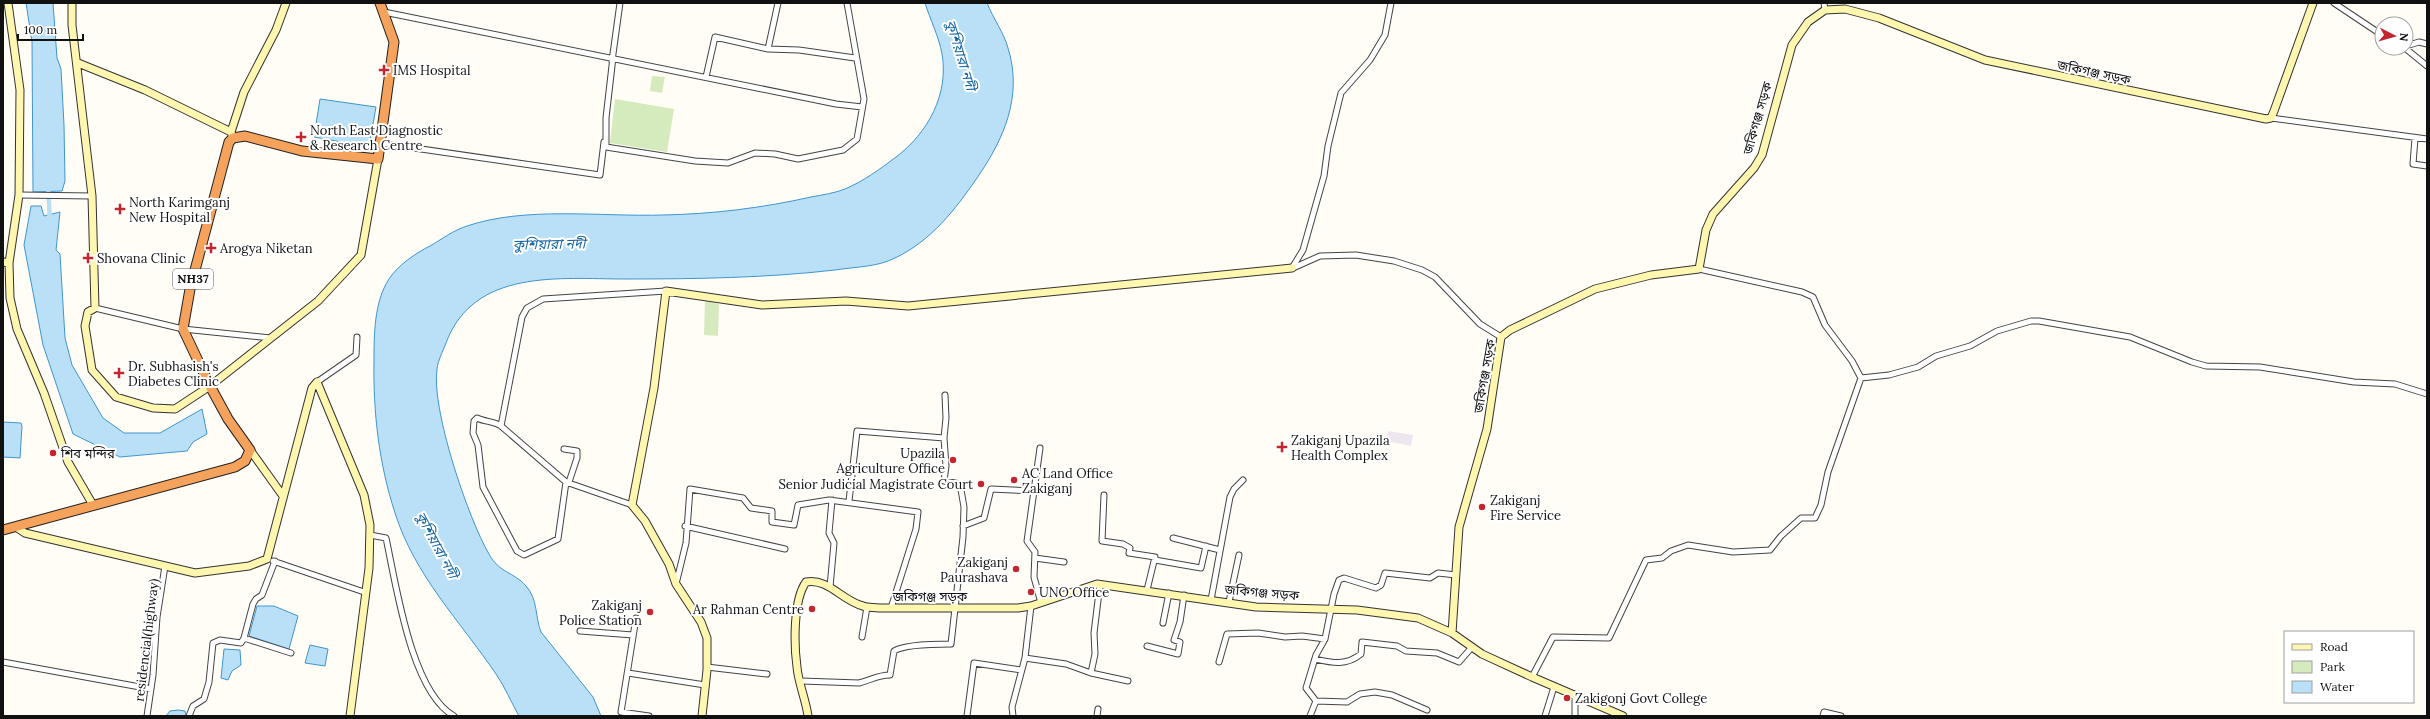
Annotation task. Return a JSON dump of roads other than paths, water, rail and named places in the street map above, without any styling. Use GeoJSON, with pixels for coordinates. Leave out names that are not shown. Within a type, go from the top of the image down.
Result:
{"type":"FeatureCollection","features":[{"type":"Feature","properties":{"kind":"highway"},"geometry":{"type":"LineString","coordinates":[[232,135],[245,136],[302,151],[378,159],[394,42],[380,3]]}},
{"type":"Feature","properties":{"kind":"highway","name":"NH37"},"geometry":{"type":"LineString","coordinates":[[183,329],[190,289],[232,135]]}},
{"type":"Feature","properties":{"kind":"highway"},"geometry":{"type":"LineString","coordinates":[[3,530],[235,467],[245,461],[250,450],[228,419],[210,386],[183,329]]}},
{"type":"Feature","properties":{"kind":"street"},"geometry":{"type":"LineString","coordinates":[[8,3],[20,90],[19,195],[6,262],[10,298],[17,329],[44,392],[68,462],[93,505]]}},
{"type":"Feature","properties":{"kind":"street"},"geometry":{"type":"LineString","coordinates":[[72,3],[72,25],[78,64],[92,196],[96,308]]}},
{"type":"Feature","properties":{"kind":"street"},"geometry":{"type":"LineString","coordinates":[[78,64],[145,90],[232,135],[244,92],[276,30],[286,3]]}},
{"type":"Feature","properties":{"kind":"street"},"geometry":{"type":"LineString","coordinates":[[620,3],[606,118],[606,147],[709,162],[728,163],[755,153],[810,158],[843,150],[857,139],[864,99],[855,58],[847,3]]}},
{"type":"Feature","properties":{"kind":"street"},"geometry":{"type":"LineString","coordinates":[[768,49],[778,3]]}},
{"type":"Feature","properties":{"kind":"street"},"geometry":{"type":"LineString","coordinates":[[1292,268],[1303,250],[1324,176],[1328,146],[1341,93],[1370,60],[1385,35],[1391,3]]}},
{"type":"Feature","properties":{"kind":"street"},"geometry":{"type":"LineString","coordinates":[[2313,3],[2271,118],[2427,139]]}},
{"type":"Feature","properties":{"kind":"street"},"geometry":{"type":"LineString","coordinates":[[2334,3],[2374,30]]}},
{"type":"Feature","properties":{"kind":"street","name":"জকিগঞ্জ সড়ক"},"geometry":{"type":"LineString","coordinates":[[808,716],[797,668],[797,615],[799,591],[806,582],[814,581],[830,587],[867,607],[891,608],[1018,608],[1031,606],[1100,584],[1184,595],[1256,607],[1356,610],[1418,618],[1452,634],[1459,527],[1487,429],[1501,337],[1510,330],[1595,289],[1651,275],[1699,269],[1706,230],[1713,214],[1754,168],[1762,155],[1792,45],[1808,22],[1825,7],[1845,9],[1879,18],[1985,60],[2106,87],[2266,119],[2271,118]]}},
{"type":"Feature","properties":{"kind":"street"},"geometry":{"type":"LineString","coordinates":[[384,12],[613,57],[836,104],[862,106]]}},
{"type":"Feature","properties":{"kind":"street"},"geometry":{"type":"LineString","coordinates":[[706,77],[714,37],[768,49],[799,50],[855,58]]}},
{"type":"Feature","properties":{"kind":"street"},"geometry":{"type":"LineString","coordinates":[[2414,44],[2419,42],[2427,44]]}},
{"type":"Feature","properties":{"kind":"street"},"geometry":{"type":"LineString","coordinates":[[2414,54],[2427,66]]}},
{"type":"Feature","properties":{"kind":"street"},"geometry":{"type":"LineString","coordinates":[[380,143],[600,175],[613,57]]}},
{"type":"Feature","properties":{"kind":"street"},"geometry":{"type":"LineString","coordinates":[[2415,138],[2414,164],[2427,166]]}},
{"type":"Feature","properties":{"kind":"street"},"geometry":{"type":"LineString","coordinates":[[271,338],[183,329],[96,308],[88,312],[86,326],[92,370],[116,397],[153,408],[175,408],[210,386],[271,338],[318,300],[361,255],[378,159]]}},
{"type":"Feature","properties":{"kind":"street"},"geometry":{"type":"LineString","coordinates":[[19,195],[92,196]]}},
{"type":"Feature","properties":{"kind":"street"},"geometry":{"type":"LineString","coordinates":[[501,426],[522,317],[527,308],[543,299],[666,291],[762,305],[846,301],[908,306],[1292,268],[1306,260],[1333,254],[1356,255],[1403,264],[1435,276],[1480,324],[1501,337]]}},
{"type":"Feature","properties":{"kind":"street"},"geometry":{"type":"LineString","coordinates":[[1532,677],[1553,637],[1609,638],[1646,560],[1662,558],[1671,551],[1688,545],[1733,552],[1770,550],[1781,536],[1801,518],[1815,518],[1821,505],[1828,472],[1861,378],[1852,361],[1826,325],[1813,296],[1802,292],[1699,269]]}},
{"type":"Feature","properties":{"kind":"street"},"geometry":{"type":"LineString","coordinates":[[632,504],[654,388],[666,291]]}},
{"type":"Feature","properties":{"kind":"street"},"geometry":{"type":"LineString","coordinates":[[1861,378],[1889,375],[1918,367],[1936,356],[1970,346],[1997,331],[2031,321],[2039,321],[2130,337],[2192,362],[2206,366],[2253,366],[2354,382],[2395,384],[2427,394]]}},
{"type":"Feature","properties":{"kind":"street"},"geometry":{"type":"LineString","coordinates":[[267,559],[312,388],[317,382],[356,355],[357,338]]}},
{"type":"Feature","properties":{"kind":"street"},"geometry":{"type":"LineString","coordinates":[[317,382],[364,495],[370,535],[369,568],[364,592],[350,716]]}},
{"type":"Feature","properties":{"kind":"street"},"geometry":{"type":"LineString","coordinates":[[801,681],[860,683],[878,675],[890,675],[894,651],[900,648],[931,643],[951,644],[964,507],[960,484],[944,481],[946,466],[944,438],[946,418],[945,395]]}},
{"type":"Feature","properties":{"kind":"street"},"geometry":{"type":"LineString","coordinates":[[564,448],[577,451],[577,458],[567,482],[558,538],[524,556],[517,551],[508,536],[483,487],[480,472],[478,445],[473,433],[474,421],[478,418],[497,423],[567,482],[632,504],[669,564],[676,584],[701,622],[707,638],[707,667],[702,716]]}},
{"type":"Feature","properties":{"kind":"street"},"geometry":{"type":"LineString","coordinates":[[849,501],[857,431],[944,438]]}},
{"type":"Feature","properties":{"kind":"street"},"geometry":{"type":"LineString","coordinates":[[1040,448],[1027,541],[1035,552],[1034,577],[1041,603]]}},
{"type":"Feature","properties":{"kind":"street"},"geometry":{"type":"LineString","coordinates":[[250,450],[283,496]]}},
{"type":"Feature","properties":{"kind":"street"},"geometry":{"type":"LineString","coordinates":[[1212,600],[1230,497],[1234,489],[1243,480]]}},
{"type":"Feature","properties":{"kind":"street"},"geometry":{"type":"LineString","coordinates":[[676,584],[683,560],[685,526],[690,489],[743,498],[751,508],[772,511],[772,522],[794,525],[798,505],[832,500],[849,501],[918,512],[916,528],[891,608]]}},
{"type":"Feature","properties":{"kind":"street"},"geometry":{"type":"LineString","coordinates":[[963,526],[984,518],[991,490],[1034,491]]}},
{"type":"Feature","properties":{"kind":"street"},"geometry":{"type":"LineString","coordinates":[[1104,495],[1102,541],[1123,544],[1130,548],[1130,553],[1155,557],[1155,560],[1201,568],[1206,546]]}},
{"type":"Feature","properties":{"kind":"street"},"geometry":{"type":"LineString","coordinates":[[830,587],[834,543],[830,533],[832,500]]}},
{"type":"Feature","properties":{"kind":"street"},"geometry":{"type":"LineString","coordinates":[[16,526],[25,534],[181,570],[203,573],[249,566],[267,559],[364,592]]}},
{"type":"Feature","properties":{"kind":"street"},"geometry":{"type":"LineString","coordinates":[[685,526],[785,549]]}},
{"type":"Feature","properties":{"kind":"street"},"geometry":{"type":"LineString","coordinates":[[370,535],[386,538],[393,568],[394,587],[419,669],[430,691],[445,713],[454,716]]}},
{"type":"Feature","properties":{"kind":"street"},"geometry":{"type":"LineString","coordinates":[[1173,538],[1220,550]]}},
{"type":"Feature","properties":{"kind":"street"},"geometry":{"type":"LineString","coordinates":[[1229,602],[1239,555]]}},
{"type":"Feature","properties":{"kind":"street"},"geometry":{"type":"LineString","coordinates":[[1035,558],[1064,562]]}},
{"type":"Feature","properties":{"kind":"street"},"geometry":{"type":"LineString","coordinates":[[1147,590],[1155,560]]}},
{"type":"Feature","properties":{"kind":"street"},"geometry":{"type":"LineString","coordinates":[[189,716],[193,706],[204,699],[209,682],[213,643],[220,640],[241,643],[244,638],[253,604],[256,599],[262,595],[275,561]]}},
{"type":"Feature","properties":{"kind":"street","name":"residencial(highway)"},"geometry":{"type":"LineString","coordinates":[[147,716],[151,689],[157,617],[166,566]]}},
{"type":"Feature","properties":{"kind":"street"},"geometry":{"type":"LineString","coordinates":[[1316,701],[1306,688],[1315,659],[1324,639],[1330,609],[1339,580],[1344,578],[1376,588],[1381,585],[1385,573],[1430,578],[1438,573],[1456,575]]}},
{"type":"Feature","properties":{"kind":"street"},"geometry":{"type":"LineString","coordinates":[[1091,673],[1095,659],[1094,633],[1100,584]]}},
{"type":"Feature","properties":{"kind":"street"},"geometry":{"type":"LineString","coordinates":[[1163,623],[1170,593]]}},
{"type":"Feature","properties":{"kind":"street"},"geometry":{"type":"LineString","coordinates":[[1147,646],[1178,654],[1180,642],[1174,640],[1180,622],[1184,595]]}},
{"type":"Feature","properties":{"kind":"street"},"geometry":{"type":"LineString","coordinates":[[1014,716],[1012,707],[1025,658],[1031,606]]}},
{"type":"Feature","properties":{"kind":"street"},"geometry":{"type":"LineString","coordinates":[[862,636],[867,607]]}},
{"type":"Feature","properties":{"kind":"street"},"geometry":{"type":"LineString","coordinates":[[636,618],[632,635],[628,673],[621,712],[649,716]]}},
{"type":"Feature","properties":{"kind":"street"},"geometry":{"type":"LineString","coordinates":[[580,631],[632,635]]}},
{"type":"Feature","properties":{"kind":"street"},"geometry":{"type":"LineString","coordinates":[[1219,662],[1227,634],[1258,633],[1285,637],[1302,636],[1324,639]]}},
{"type":"Feature","properties":{"kind":"street"},"geometry":{"type":"LineString","coordinates":[[1452,634],[1472,647],[1532,677],[1623,716]]}},
{"type":"Feature","properties":{"kind":"street"},"geometry":{"type":"LineString","coordinates":[[244,638],[291,653]]}},
{"type":"Feature","properties":{"kind":"street"},"geometry":{"type":"LineString","coordinates":[[1315,659],[1339,664],[1353,661],[1361,654],[1362,642],[1397,646],[1406,651],[1437,653],[1459,662],[1472,647]]}},
{"type":"Feature","properties":{"kind":"street"},"geometry":{"type":"LineString","coordinates":[[1025,658],[1066,664],[1091,673],[1128,681]]}},
{"type":"Feature","properties":{"kind":"street"},"geometry":{"type":"LineString","coordinates":[[3,662],[151,689]]}},
{"type":"Feature","properties":{"kind":"street"},"geometry":{"type":"LineString","coordinates":[[967,716],[974,663],[1021,670]]}},
{"type":"Feature","properties":{"kind":"street"},"geometry":{"type":"LineString","coordinates":[[707,667],[767,674]]}},
{"type":"Feature","properties":{"kind":"street"},"geometry":{"type":"LineString","coordinates":[[628,673],[705,686]]}},
{"type":"Feature","properties":{"kind":"street"},"geometry":{"type":"LineString","coordinates":[[1545,716],[1554,687]]}},
{"type":"Feature","properties":{"kind":"street"},"geometry":{"type":"LineString","coordinates":[[1316,701],[1347,702],[1360,694],[1375,692],[1392,695],[1427,710]]}},
{"type":"Feature","properties":{"kind":"street"},"geometry":{"type":"LineString","coordinates":[[1574,716],[1575,695]]}},
{"type":"Feature","properties":{"kind":"street"},"geometry":{"type":"LineString","coordinates":[[1310,716],[1316,701]]}},
{"type":"Feature","properties":{"kind":"street"},"geometry":{"type":"LineString","coordinates":[[1097,716],[1098,709]]}},
{"type":"Feature","properties":{"kind":"street"},"geometry":{"type":"LineString","coordinates":[[1823,716],[1824,712],[1841,716]]}},
{"type":"Feature","properties":{"kind":"water"},"geometry":{"type":"Polygon","coordinates":[[[26,3],[53,3],[57,58],[61,69],[64,125],[65,181],[62,191],[33,192],[32,42],[26,3]]]}},
{"type":"Feature","properties":{"kind":"water","name":"কুশিয়ারা নদী"},"geometry":{"type":"Polygon","coordinates":[[[925,3],[987,3],[1008,48],[1012,66],[1013,83],[1012,100],[1003,132],[987,163],[951,213],[920,243],[895,258],[874,265],[809,273],[704,278],[574,278],[547,279],[522,283],[498,290],[477,301],[459,319],[439,359],[437,369],[437,387],[445,436],[471,516],[480,537],[493,560],[502,569],[521,581],[530,591],[533,597],[541,632],[593,697],[601,716],[519,716],[496,674],[426,578],[404,536],[389,494],[381,457],[376,419],[374,340],[380,298],[389,279],[397,269],[408,260],[448,235],[467,226],[490,220],[539,214],[663,215],[719,212],[793,201],[833,193],[852,186],[865,179],[896,157],[918,136],[934,112],[942,84],[942,54],[937,35],[925,3]]]}},
{"type":"Feature","properties":{"kind":"water"},"geometry":{"type":"Polygon","coordinates":[[[320,99],[376,107],[369,147],[314,137],[320,99]]]}},
{"type":"Feature","properties":{"kind":"water"},"geometry":{"type":"Polygon","coordinates":[[[31,206],[41,206],[44,216],[60,212],[56,250],[60,254],[65,338],[72,365],[103,418],[124,433],[160,433],[202,409],[207,434],[193,442],[187,451],[120,457],[73,434],[43,345],[24,245],[31,206]]]}},
{"type":"Feature","properties":{"kind":"water"},"geometry":{"type":"Polygon","coordinates":[[[3,422],[21,423],[20,458],[3,457],[3,422]]]}},
{"type":"Feature","properties":{"kind":"water"},"geometry":{"type":"Polygon","coordinates":[[[257,606],[274,606],[298,616],[289,649],[249,636],[257,606]]]}},
{"type":"Feature","properties":{"kind":"water"},"geometry":{"type":"Polygon","coordinates":[[[310,645],[328,649],[325,666],[305,663],[310,645]]]}},
{"type":"Feature","properties":{"kind":"water"},"geometry":{"type":"Polygon","coordinates":[[[224,649],[240,650],[241,665],[232,671],[228,680],[221,678],[224,649]]]}},
{"type":"Feature","properties":{"kind":"water"},"geometry":{"type":"Polygon","coordinates":[[[170,711],[185,711],[186,716],[166,716],[170,711]]]}},
{"type":"Feature","properties":{"kind":"waterway"},"geometry":{"type":"LineString","coordinates":[[48,186],[50,221]]}},
{"type":"Feature","properties":{"kind":"place","name":"IMS Hospital"},"geometry":{"type":"Point","coordinates":[384,70]}},
{"type":"Feature","properties":{"kind":"place","name":"North East Diagnostic & Research Centre"},"geometry":{"type":"Point","coordinates":[301,137]}},
{"type":"Feature","properties":{"kind":"place","name":"North Karimganj New Hospital"},"geometry":{"type":"Point","coordinates":[120,209]}},
{"type":"Feature","properties":{"kind":"place","name":"Arogya Niketan"},"geometry":{"type":"Point","coordinates":[211,248]}},
{"type":"Feature","properties":{"kind":"place","name":"Shovana Clinic"},"geometry":{"type":"Point","coordinates":[88,258]}},
{"type":"Feature","properties":{"kind":"place","name":"Dr. Subhasish's Diabetes Clinic"},"geometry":{"type":"Point","coordinates":[119,373]}},
{"type":"Feature","properties":{"kind":"place","name":"Zakiganj Upazila Health Complex"},"geometry":{"type":"Point","coordinates":[1282,447]}},
{"type":"Feature","properties":{"kind":"place","name":"শিব মন্দির"},"geometry":{"type":"Point","coordinates":[53,453]}},
{"type":"Feature","properties":{"kind":"place","name":"Upazila Agriculture Office"},"geometry":{"type":"Point","coordinates":[953,460]}},
{"type":"Feature","properties":{"kind":"place","name":"AC Land Office Zakiganj"},"geometry":{"type":"Point","coordinates":[1014,480]}},
{"type":"Feature","properties":{"kind":"place","name":"Senior Judicial Magistrate Court"},"geometry":{"type":"Point","coordinates":[981,484]}},
{"type":"Feature","properties":{"kind":"place","name":"Zakiganj Fire Service"},"geometry":{"type":"Point","coordinates":[1482,507]}},
{"type":"Feature","properties":{"kind":"place","name":"Zakiganj Paurashava"},"geometry":{"type":"Point","coordinates":[1016,569]}},
{"type":"Feature","properties":{"kind":"place","name":"UNO Office"},"geometry":{"type":"Point","coordinates":[1031,592]}},
{"type":"Feature","properties":{"kind":"place","name":"Ar Rahman Centre"},"geometry":{"type":"Point","coordinates":[812,609]}},
{"type":"Feature","properties":{"kind":"place","name":"Zakiganj Police Station"},"geometry":{"type":"Point","coordinates":[650,612]}},
{"type":"Feature","properties":{"kind":"place","name":"Zakigonj Govt College"},"geometry":{"type":"Point","coordinates":[1567,698]}}]}
